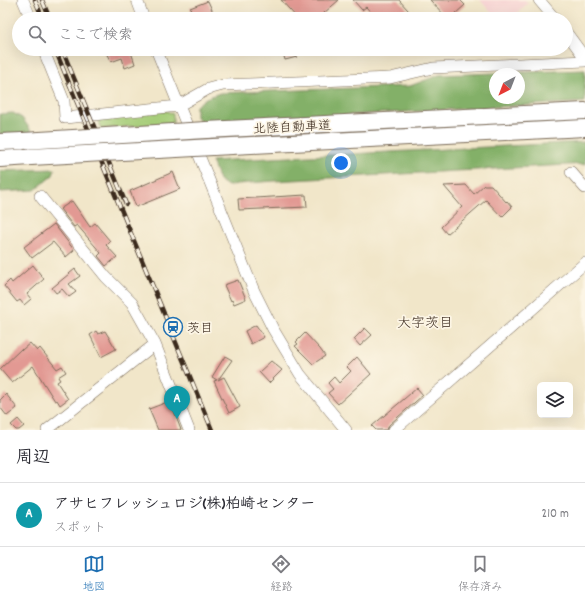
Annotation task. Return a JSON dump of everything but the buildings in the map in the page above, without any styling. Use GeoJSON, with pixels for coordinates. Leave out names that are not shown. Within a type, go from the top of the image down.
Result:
{"type":"FeatureCollection","features":[{"type":"Feature","properties":{"kind":"highway","name":"北陸自動車道"},"geometry":{"type":"LineString","coordinates":[[0,142],[585,111]]}},
{"type":"Feature","properties":{"kind":"highway","name":"北陸自動車道"},"geometry":{"type":"LineString","coordinates":[[0,159],[585,128]]}},
{"type":"Feature","properties":{"kind":"street"},"geometry":{"type":"LineString","coordinates":[[23,0],[28,12]]}},
{"type":"Feature","properties":{"kind":"street"},"geometry":{"type":"LineString","coordinates":[[136,0],[141,12]]}},
{"type":"Feature","properties":{"kind":"street"},"geometry":{"type":"LineString","coordinates":[[539,0],[549,12]]}},
{"type":"Feature","properties":{"kind":"street"},"geometry":{"type":"LineString","coordinates":[[573,42],[585,58]]}},
{"type":"Feature","properties":{"kind":"street"},"geometry":{"type":"LineString","coordinates":[[46,56],[64,101],[65,118],[178,106],[208,89],[223,85],[390,78],[432,68],[585,61]]}},
{"type":"Feature","properties":{"kind":"street"},"geometry":{"type":"LineString","coordinates":[[159,56],[249,278],[273,329],[300,374],[346,430]]}},
{"type":"Feature","properties":{"kind":"street"},"geometry":{"type":"LineString","coordinates":[[571,172],[585,188]]}},
{"type":"Feature","properties":{"kind":"street"},"geometry":{"type":"LineString","coordinates":[[40,196],[106,277],[132,303],[155,344],[189,430]]}},
{"type":"Feature","properties":{"kind":"street"},"geometry":{"type":"LineString","coordinates":[[394,430],[585,263]]}},
{"type":"Feature","properties":{"kind":"street"},"geometry":{"type":"LineString","coordinates":[[47,430],[155,344]]}},
{"type":"Feature","properties":{"kind":"shaded area"},"geometry":{"type":"Polygon","coordinates":[[[480,0],[525,0],[528,3],[518,12],[491,12],[480,0]]]}},
{"type":"Feature","properties":{"kind":"green space"},"geometry":{"type":"Polygon","coordinates":[[[585,70],[585,102],[204,123],[196,117],[196,106],[206,98],[220,93],[410,86],[439,75],[489,73],[489,104],[525,104],[525,72],[585,70]]]}},
{"type":"Feature","properties":{"kind":"green space"},"geometry":{"type":"Polygon","coordinates":[[[167,111],[173,114],[173,123],[101,129],[97,115],[167,111]]]}},
{"type":"Feature","properties":{"kind":"green space"},"geometry":{"type":"Polygon","coordinates":[[[13,113],[22,118],[32,132],[0,134],[0,114],[13,113]]]}},
{"type":"Feature","properties":{"kind":"green space"},"geometry":{"type":"Polygon","coordinates":[[[585,142],[585,164],[274,181],[228,186],[219,180],[212,161],[585,142]]]}},
{"type":"Feature","properties":{"kind":"green space"},"geometry":{"type":"Polygon","coordinates":[[[55,169],[53,175],[35,190],[0,192],[0,171],[55,169]]]}},
{"type":"Feature","properties":{"kind":"railway"},"geometry":{"type":"LineString","coordinates":[[35,0],[40,12]]}},
{"type":"Feature","properties":{"kind":"railway"},"geometry":{"type":"LineString","coordinates":[[42,0],[47,12]]}},
{"type":"Feature","properties":{"kind":"railway"},"geometry":{"type":"LineString","coordinates":[[58,56],[212,430]]}},
{"type":"Feature","properties":{"kind":"railway"},"geometry":{"type":"LineString","coordinates":[[65,56],[126,204]]}},
{"type":"Feature","properties":{"kind":"place","name":"茨目"},"geometry":{"type":"Point","coordinates":[173,327]}},
{"type":"Feature","properties":{"kind":"place","name":"アサヒフレッシュロジ(株)柏崎センター"},"geometry":{"type":"Point","coordinates":[177,419]}},
{"type":"Feature","properties":{"kind":"district","name":"大字茨目"},"geometry":{"type":"Point","coordinates":[425,322]}}]}
